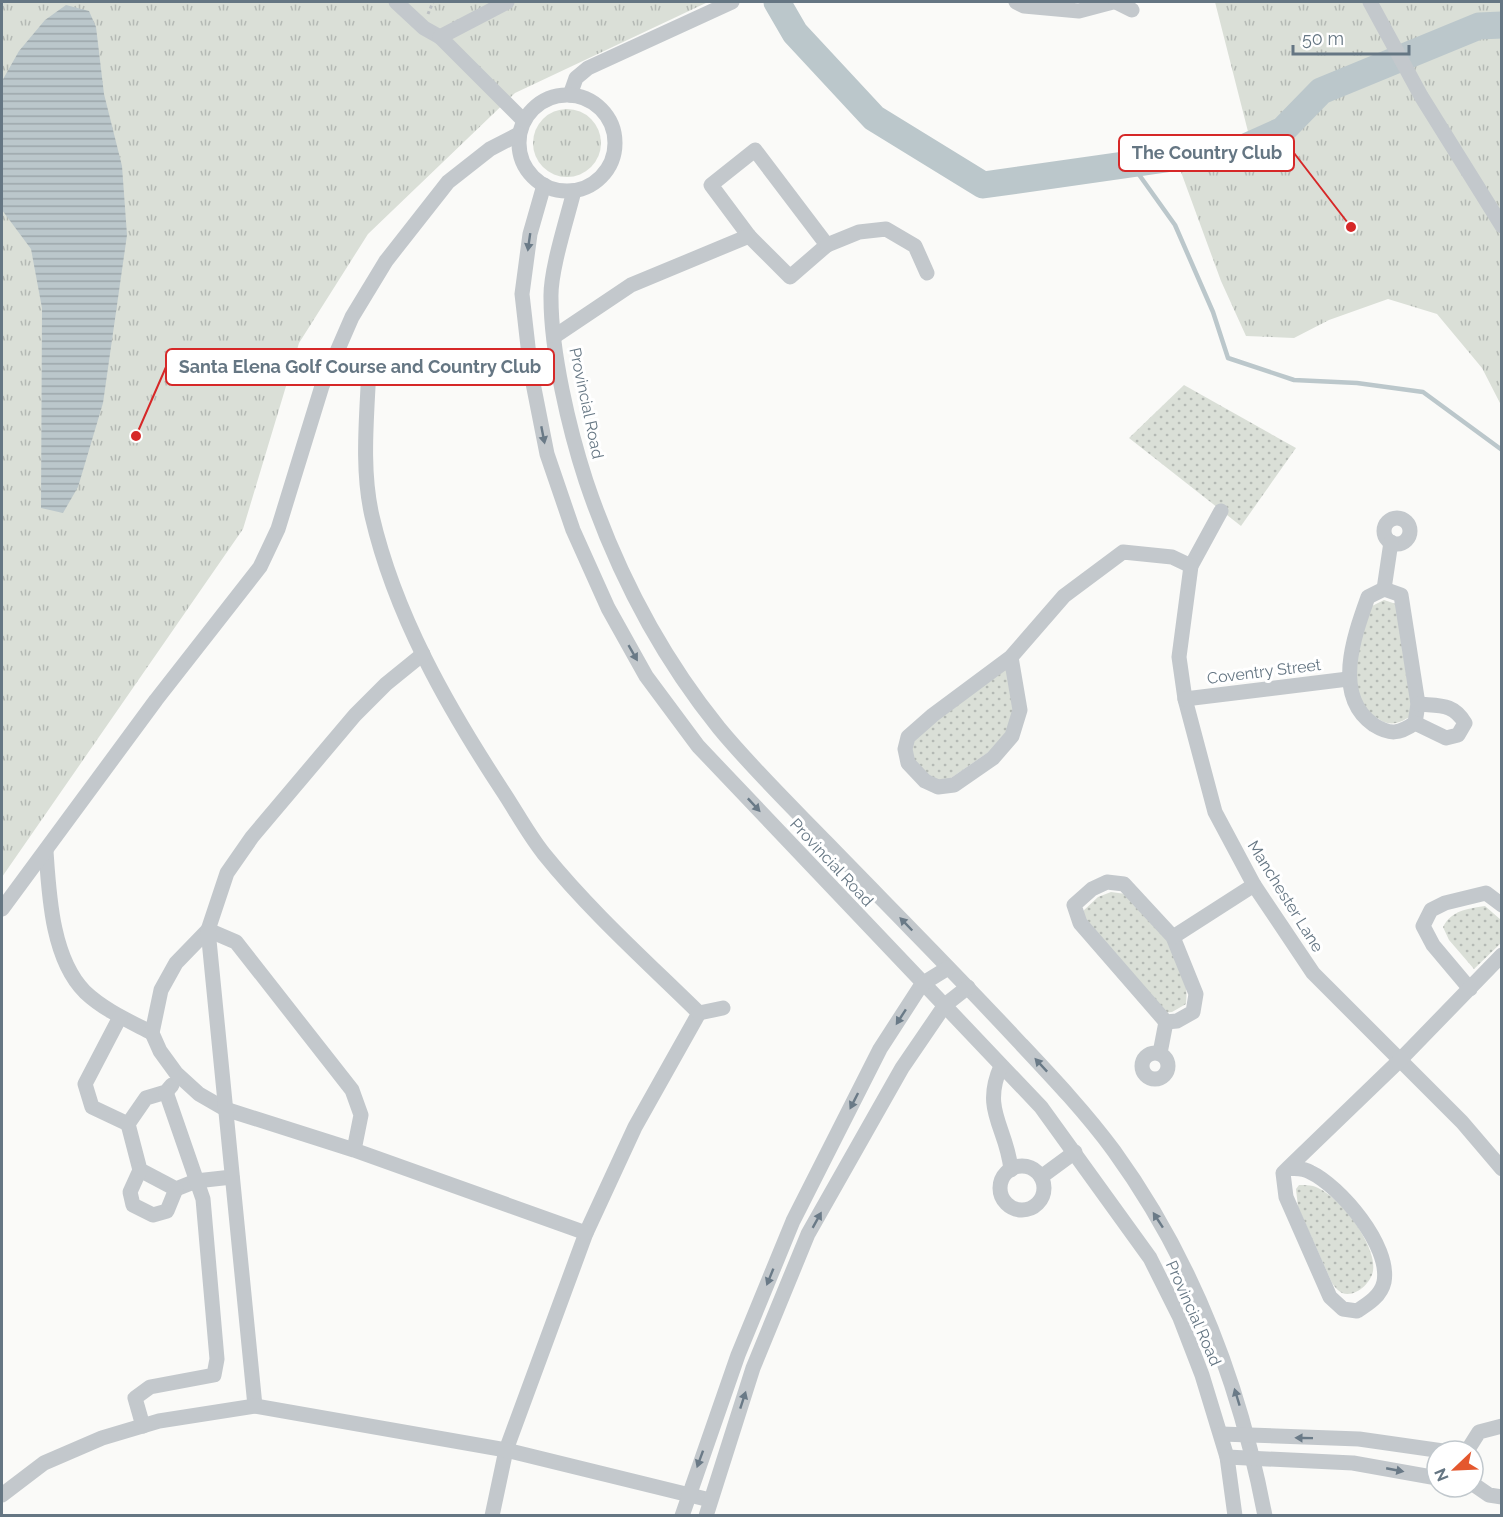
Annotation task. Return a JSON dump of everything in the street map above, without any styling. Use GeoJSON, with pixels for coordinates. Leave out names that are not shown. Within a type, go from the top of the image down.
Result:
{"type":"FeatureCollection","features":[{"type":"Feature","properties":{"kind":"street"},"geometry":{"type":"LineString","coordinates":[[396,2],[424,27],[440,37],[522,127]]}},
{"type":"Feature","properties":{"kind":"street"},"geometry":{"type":"LineString","coordinates":[[440,37],[507,2]]}},
{"type":"Feature","properties":{"kind":"street"},"geometry":{"type":"LineString","coordinates":[[570,95],[576,78],[588,68],[732,2]]}},
{"type":"Feature","properties":{"kind":"street"},"geometry":{"type":"LineString","coordinates":[[1016,2],[1024,6],[1079,11],[1114,2],[1132,10]]}},
{"type":"Feature","properties":{"kind":"street"},"geometry":{"type":"LineString","coordinates":[[1370,2],[1421,96],[1502,226]]}},
{"type":"Feature","properties":{"kind":"street"},"geometry":{"type":"LineString","coordinates":[[2,909],[114,756],[260,567],[278,529],[322,386],[352,317],[386,261],[448,182],[522,127],[543,101],[570,95],[584,98],[596,105],[612,127],[615,141],[608,168],[599,179],[574,191],[558,190],[543,185],[523,164],[519,149],[522,127]]}},
{"type":"Feature","properties":{"kind":"street"},"geometry":{"type":"LineString","coordinates":[[827,245],[754,150],[711,185],[749,236],[790,277],[827,245],[859,232],[886,229],[915,246],[927,273]]}},
{"type":"Feature","properties":{"kind":"street","name":"Provincial Road"},"geometry":{"type":"LineString","coordinates":[[543,185],[530,234],[522,294],[531,373],[547,454],[566,508],[599,588],[618,626],[646,676],[698,746],[1041,1107],[1150,1258],[1180,1318],[1221,1434],[1227,1457],[1235,1515]]}},
{"type":"Feature","properties":{"kind":"street","name":"Provincial Road"},"geometry":{"type":"LineString","coordinates":[[574,191],[550,295],[559,369],[575,447],[599,518],[629,588],[670,660],[719,728],[968,987],[1060,1086],[1113,1150],[1173,1243],[1227,1365],[1249,1437],[1265,1515]]}},
{"type":"Feature","properties":{"kind":"street"},"geometry":{"type":"LineString","coordinates":[[555,336],[631,285],[749,236]]}},
{"type":"Feature","properties":{"kind":"street"},"geometry":{"type":"LineString","coordinates":[[369,367],[365,449],[372,515],[392,580],[423,654],[458,723],[543,852],[579,894],[699,1013]]}},
{"type":"Feature","properties":{"kind":"street","name":"Manchester Lane"},"geometry":{"type":"LineString","coordinates":[[1221,511],[1191,566],[1179,657],[1185,699],[1215,812],[1254,885],[1313,973],[1462,1122],[1502,1169]]}},
{"type":"Feature","properties":{"kind":"street"},"geometry":{"type":"LineString","coordinates":[[1384,589],[1391,542]]}},
{"type":"Feature","properties":{"kind":"street"},"geometry":{"type":"LineString","coordinates":[[1011,657],[1020,710],[1012,736],[993,758],[954,785],[938,787],[925,781],[908,763],[905,749],[908,738],[933,715],[1011,657],[1064,596],[1123,552],[1172,557],[1191,566]]}},
{"type":"Feature","properties":{"kind":"street"},"geometry":{"type":"LineString","coordinates":[[1384,589],[1401,595],[1419,704],[1415,723],[1400,733],[1384,732],[1369,721],[1353,704],[1348,679],[1358,626],[1368,597],[1384,589]]}},
{"type":"Feature","properties":{"kind":"street"},"geometry":{"type":"LineString","coordinates":[[618,626],[642,611]]}},
{"type":"Feature","properties":{"kind":"street"},"geometry":{"type":"LineString","coordinates":[[255,1406],[208,930],[227,873],[252,837],[355,715],[386,684],[423,654]]}},
{"type":"Feature","properties":{"kind":"street","name":"Coventry Street"},"geometry":{"type":"LineString","coordinates":[[1185,699],[1348,679]]}},
{"type":"Feature","properties":{"kind":"street"},"geometry":{"type":"LineString","coordinates":[[1415,723],[1446,738],[1458,735],[1465,723],[1458,711],[1446,706],[1419,704]]}},
{"type":"Feature","properties":{"kind":"street"},"geometry":{"type":"LineString","coordinates":[[46,851],[50,907],[61,952],[84,991],[120,1017],[152,1033]]}},
{"type":"Feature","properties":{"kind":"street"},"geometry":{"type":"LineString","coordinates":[[1107,882],[1124,884],[1173,938],[1196,994],[1193,1012],[1177,1022],[1166,1022],[1080,923],[1074,905],[1099,885],[1107,882]]}},
{"type":"Feature","properties":{"kind":"street"},"geometry":{"type":"LineString","coordinates":[[1173,938],[1254,885]]}},
{"type":"Feature","properties":{"kind":"street"},"geometry":{"type":"LineString","coordinates":[[1470,989],[1433,945],[1423,926],[1431,910],[1465,897],[1486,893],[1502,905]]}},
{"type":"Feature","properties":{"kind":"street"},"geometry":{"type":"LineString","coordinates":[[208,930],[176,963],[161,990],[152,1033],[160,1051],[180,1076],[199,1094],[225,1109],[354,1150],[585,1233]]}},
{"type":"Feature","properties":{"kind":"street"},"geometry":{"type":"LineString","coordinates":[[208,930],[236,942],[352,1090],[361,1115],[354,1150]]}},
{"type":"Feature","properties":{"kind":"street"},"geometry":{"type":"LineString","coordinates":[[1288,1168],[1308,1170],[1333,1186],[1366,1224],[1380,1252],[1384,1281],[1375,1299],[1357,1311],[1343,1309],[1330,1297],[1286,1197],[1283,1173],[1288,1168],[1400,1060],[1502,955]]}},
{"type":"Feature","properties":{"kind":"street"},"geometry":{"type":"LineString","coordinates":[[682,1515],[687,1495],[738,1355],[793,1221],[880,1049],[922,984],[948,968]]}},
{"type":"Feature","properties":{"kind":"street"},"geometry":{"type":"LineString","coordinates":[[706,1515],[753,1368],[808,1234],[902,1068],[945,1005],[968,987]]}},
{"type":"Feature","properties":{"kind":"street"},"geometry":{"type":"LineString","coordinates":[[492,1515],[506,1450],[585,1233],[635,1127],[699,1013],[723,1008]]}},
{"type":"Feature","properties":{"kind":"street"},"geometry":{"type":"LineString","coordinates":[[120,1017],[85,1084],[92,1107],[128,1124]]}},
{"type":"Feature","properties":{"kind":"street"},"geometry":{"type":"LineString","coordinates":[[1160,1053],[1166,1022]]}},
{"type":"Feature","properties":{"kind":"street"},"geometry":{"type":"LineString","coordinates":[[1001,1066],[992,1086],[993,1106],[1009,1152],[1011,1170]]}},
{"type":"Feature","properties":{"kind":"street"},"geometry":{"type":"LineString","coordinates":[[176,1188],[167,1211],[153,1215],[133,1205],[130,1192],[140,1170],[128,1124],[146,1098],[166,1092],[180,1076]]}},
{"type":"Feature","properties":{"kind":"street"},"geometry":{"type":"LineString","coordinates":[[143,1426],[135,1398],[150,1387],[214,1375],[217,1359],[203,1199],[166,1092]]}},
{"type":"Feature","properties":{"kind":"street"},"geometry":{"type":"LineString","coordinates":[[1041,1177],[1075,1152]]}},
{"type":"Feature","properties":{"kind":"street"},"geometry":{"type":"LineString","coordinates":[[1024,1167],[1041,1177],[1043,1191],[1041,1198],[1031,1208],[1017,1209],[1004,1201],[1001,1195],[1002,1180],[1011,1170],[1024,1167]]}},
{"type":"Feature","properties":{"kind":"street"},"geometry":{"type":"LineString","coordinates":[[140,1170],[176,1188],[196,1181],[231,1177]]}},
{"type":"Feature","properties":{"kind":"street"},"geometry":{"type":"LineString","coordinates":[[2,1495],[44,1463],[102,1438],[143,1426],[255,1406],[506,1450],[710,1500]]}},
{"type":"Feature","properties":{"kind":"street"},"geometry":{"type":"LineString","coordinates":[[1475,1439],[1479,1432],[1502,1426]]}},
{"type":"Feature","properties":{"kind":"street"},"geometry":{"type":"LineString","coordinates":[[1221,1434],[1249,1437],[1359,1439],[1425,1448]]}},
{"type":"Feature","properties":{"kind":"street"},"geometry":{"type":"LineString","coordinates":[[1227,1457],[1353,1462],[1425,1476]]}},
{"type":"Feature","properties":{"kind":"street"},"geometry":{"type":"LineString","coordinates":[[1485,1492],[1502,1497]]}},
{"type":"Feature","properties":{"kind":"green space"},"geometry":{"type":"Polygon","coordinates":[[[2,2],[708,2],[515,93],[368,234],[299,343],[243,529],[2,877],[2,2]]]}},
{"type":"Feature","properties":{"kind":"green space"},"geometry":{"type":"Polygon","coordinates":[[[1215,2],[1501,2],[1501,405],[1482,368],[1437,314],[1388,299],[1329,320],[1294,338],[1246,336],[1221,281],[1181,172],[1256,163],[1215,2]]]}},
{"type":"Feature","properties":{"kind":"green space"},"geometry":{"type":"Polygon","coordinates":[[[567,109],[580,112],[591,119],[598,130],[601,143],[598,156],[591,167],[580,174],[567,177],[554,174],[543,167],[536,156],[533,143],[536,130],[543,119],[554,112],[567,109]]]}},
{"type":"Feature","properties":{"kind":"green space"},"geometry":{"type":"Polygon","coordinates":[[[1184,385],[1296,448],[1241,526],[1129,438],[1184,385]]]}},
{"type":"Feature","properties":{"kind":"green space"},"geometry":{"type":"Polygon","coordinates":[[[1384,600],[1399,605],[1414,699],[1411,716],[1394,723],[1382,721],[1365,707],[1358,695],[1355,681],[1356,651],[1370,607],[1384,600]]]}},
{"type":"Feature","properties":{"kind":"green space"},"geometry":{"type":"Polygon","coordinates":[[[1011,657],[1016,678],[1012,736],[938,787],[908,763],[908,737],[1011,657]]]}},
{"type":"Feature","properties":{"kind":"green space"},"geometry":{"type":"Polygon","coordinates":[[[1111,892],[1126,894],[1169,943],[1183,972],[1186,1004],[1172,1012],[1163,1013],[1088,927],[1083,911],[1098,897],[1111,892]]]}},
{"type":"Feature","properties":{"kind":"green space"},"geometry":{"type":"Polygon","coordinates":[[[1485,906],[1501,920],[1501,943],[1474,969],[1449,940],[1443,927],[1455,914],[1466,909],[1485,906]]]}},
{"type":"Feature","properties":{"kind":"green space"},"geometry":{"type":"Polygon","coordinates":[[[1299,1185],[1313,1186],[1323,1191],[1344,1209],[1362,1235],[1373,1260],[1373,1271],[1366,1285],[1357,1291],[1342,1293],[1332,1283],[1298,1207],[1296,1189],[1299,1185]]]}},
{"type":"Feature","properties":{"kind":"shaded area"},"geometry":{"type":"Polygon","coordinates":[[[66,5],[89,11],[96,27],[104,94],[122,166],[127,235],[103,403],[78,487],[63,513],[41,508],[42,308],[31,249],[2,210],[2,81],[19,51],[45,20],[66,5]]]}},
{"type":"Feature","properties":{"kind":"waterway"},"geometry":{"type":"LineString","coordinates":[[777,2],[795,33],[874,118],[983,185],[1243,148],[1283,130],[1321,91],[1479,26],[1502,25]]}},
{"type":"Feature","properties":{"kind":"waterway"},"geometry":{"type":"LineString","coordinates":[[1130,162],[1175,225],[1213,312],[1228,358],[1294,380],[1357,383],[1423,392],[1502,450]]}},
{"type":"Feature","properties":{"kind":"place","name":"The Country Club"},"geometry":{"type":"Point","coordinates":[1351,227]}},
{"type":"Feature","properties":{"kind":"place","name":"Santa Elena Golf Course and Country Club"},"geometry":{"type":"Point","coordinates":[136,436]}}]}
